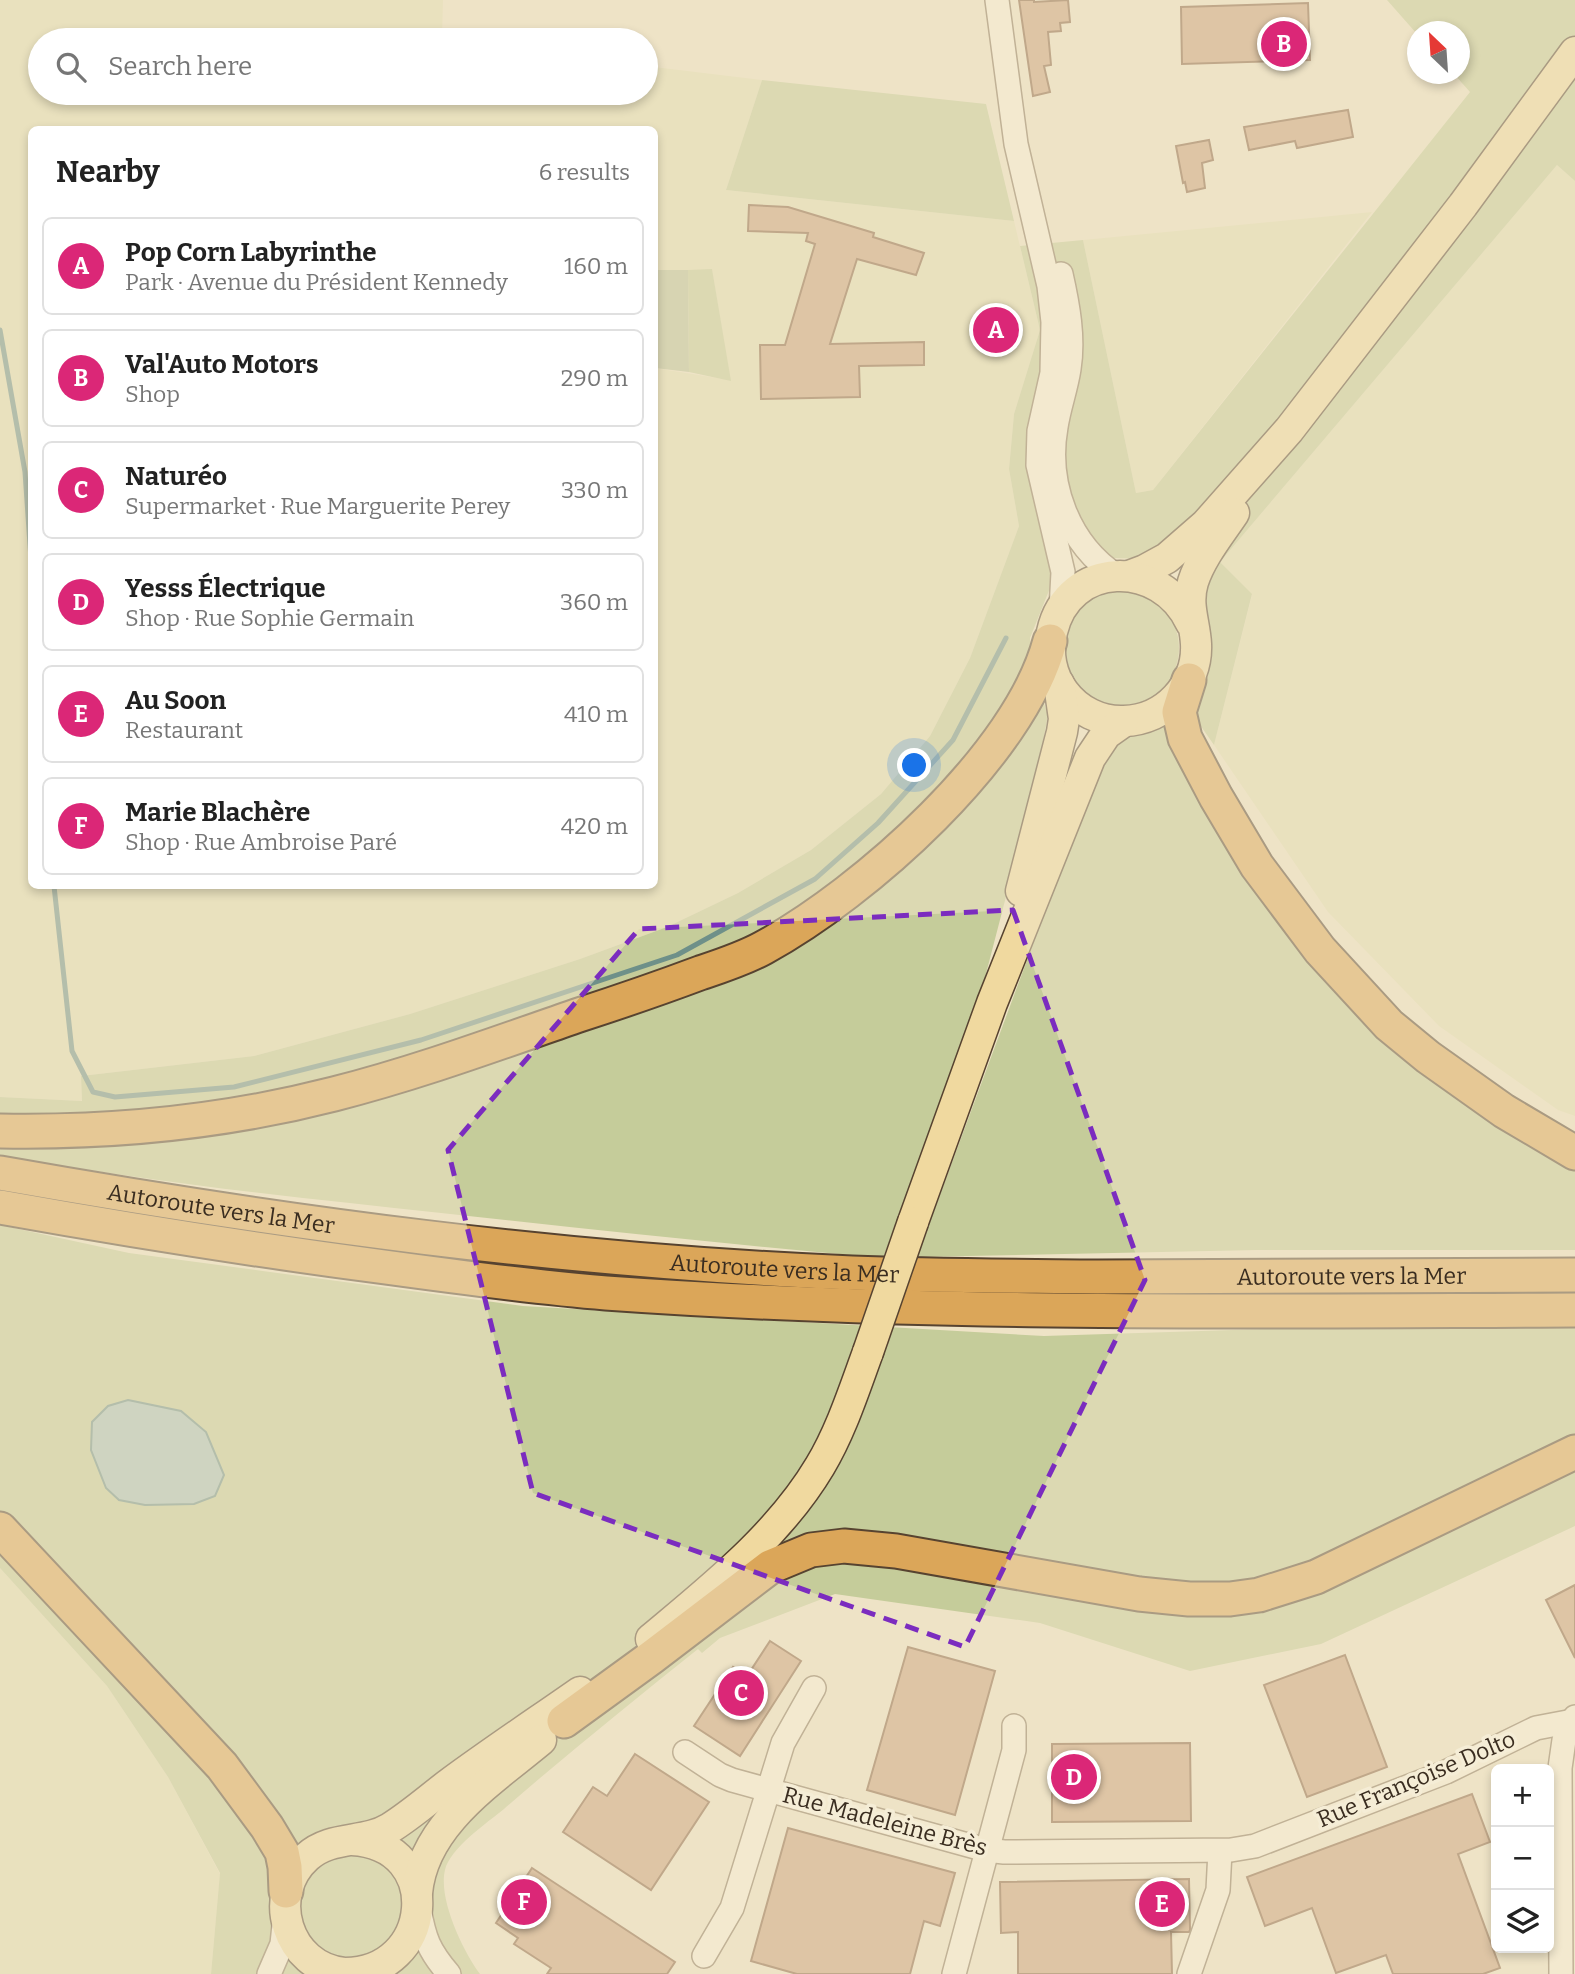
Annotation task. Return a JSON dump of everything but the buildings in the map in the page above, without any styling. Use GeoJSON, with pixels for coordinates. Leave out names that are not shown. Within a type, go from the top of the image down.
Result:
{"type":"FeatureCollection","features":[{"type":"Feature","properties":{"kind":"highway"},"geometry":{"type":"LineString","coordinates":[[0,1131],[107,1130],[225,1116],[332,1095],[390,1079],[526,1034],[760,950],[852,889],[947,802],[997,743],[1023,704],[1041,670],[1050,641]]}},
{"type":"Feature","properties":{"kind":"highway"},"geometry":{"type":"LineString","coordinates":[[1189,681],[1179,712],[1185,737],[1216,797],[1257,866],[1320,950],[1389,1025],[1428,1057],[1504,1111],[1575,1153]]}},
{"type":"Feature","properties":{"kind":"highway","name":"Autoroute vers la Mer"},"geometry":{"type":"LineString","coordinates":[[0,1173],[246,1215],[388,1234],[547,1252],[759,1268],[983,1276],[1575,1275]]}},
{"type":"Feature","properties":{"kind":"highway"},"geometry":{"type":"LineString","coordinates":[[0,1207],[293,1255],[493,1282],[709,1299],[983,1310],[1575,1310]]}},
{"type":"Feature","properties":{"kind":"highway"},"geometry":{"type":"LineString","coordinates":[[564,1721],[761,1573],[790,1557],[811,1550],[844,1546],[885,1550],[1139,1594],[1189,1599],[1240,1598],[1286,1588],[1316,1577],[1575,1451]]}},
{"type":"Feature","properties":{"kind":"highway"},"geometry":{"type":"LineString","coordinates":[[0,1530],[119,1653],[222,1766],[282,1852],[285,1903]]}},
{"type":"Feature","properties":{"kind":"main road"},"geometry":{"type":"LineString","coordinates":[[992,1003],[1062,734],[1064,719],[1059,684],[1051,664],[1050,641],[1055,620],[1061,610],[1094,581],[1145,570],[1167,558],[1206,524],[1289,430],[1455,215],[1575,52]]}},
{"type":"Feature","properties":{"kind":"main road"},"geometry":{"type":"LineString","coordinates":[[1059,684],[1081,709],[1101,718],[1123,722],[1145,718],[1166,708],[1182,691],[1193,669],[1196,646],[1191,623],[1190,598],[1198,569],[1289,430]]}},
{"type":"Feature","properties":{"kind":"main road"},"geometry":{"type":"LineString","coordinates":[[1123,576],[1152,581],[1162,587],[1180,603],[1191,623]]}},
{"type":"Feature","properties":{"kind":"main road"},"geometry":{"type":"LineString","coordinates":[[614,1669],[564,1721],[468,1802],[445,1827],[424,1860],[419,1874],[413,1933],[402,1950],[378,1968],[347,1974],[328,1970],[303,1953],[292,1938],[285,1903],[296,1869],[313,1852],[335,1842],[378,1834],[389,1829],[450,1783],[614,1669],[754,1548],[820,1466],[868,1352],[992,1003],[1090,758],[1106,734],[1123,722]]}},
{"type":"Feature","properties":{"kind":"main road"},"geometry":{"type":"LineString","coordinates":[[352,1840],[376,1844],[398,1858],[410,1874],[418,1898]]}},
{"type":"Feature","properties":{"kind":"street"},"geometry":{"type":"LineString","coordinates":[[997,0],[1017,152],[1049,286],[1053,322],[1052,373],[1039,431],[1038,465],[1063,572],[1061,610]]}},
{"type":"Feature","properties":{"kind":"street"},"geometry":{"type":"LineString","coordinates":[[1008,80],[1031,145],[1068,311],[1071,344],[1069,369],[1056,427],[1055,481],[1064,510],[1076,534],[1099,562],[1123,576]]}},
{"type":"Feature","properties":{"kind":"street"},"geometry":{"type":"LineString","coordinates":[[704,1956],[732,1908],[788,1731],[814,1688]]}},
{"type":"Feature","properties":{"kind":"street"},"geometry":{"type":"LineString","coordinates":[[1561,1974],[1560,1768],[1564,1740],[1574,1719]]}},
{"type":"Feature","properties":{"kind":"street","name":"Rue Françoise Dolto"},"geometry":{"type":"LineString","coordinates":[[1220,1851],[1255,1846],[1446,1772],[1536,1728],[1574,1719]]}},
{"type":"Feature","properties":{"kind":"street"},"geometry":{"type":"LineString","coordinates":[[954,1974],[1014,1749],[1014,1726]]}},
{"type":"Feature","properties":{"kind":"street","name":"Rue Madeleine Brès"},"geometry":{"type":"LineString","coordinates":[[685,1752],[720,1775],[986,1850],[1220,1851]]}},
{"type":"Feature","properties":{"kind":"street"},"geometry":{"type":"LineString","coordinates":[[1189,1974],[1216,1898],[1220,1879],[1220,1851]]}},
{"type":"Feature","properties":{"kind":"street"},"geometry":{"type":"LineString","coordinates":[[418,1898],[425,1940],[430,1951],[449,1974]]}},
{"type":"Feature","properties":{"kind":"street"},"geometry":{"type":"LineString","coordinates":[[269,1974],[282,1944],[285,1903]]}},
{"type":"Feature","properties":{"kind":"street"},"geometry":{"type":"LineString","coordinates":[[358,1973],[380,1974]]}},
{"type":"Feature","properties":{"kind":"highlighted area"},"geometry":{"type":"Polygon","coordinates":[[[1013,910],[1145,1280],[965,1647],[533,1493],[448,1150],[639,929],[1013,910]]]}},
{"type":"Feature","properties":{"kind":"shaded area"},"geometry":{"type":"Polygon","coordinates":[[[0,0],[443,0],[442,28],[28,28],[28,105],[658,105],[658,67],[762,80],[726,190],[1014,221],[1040,330],[1014,414],[1009,469],[1019,526],[970,658],[930,736],[881,794],[811,850],[738,893],[667,927],[580,959],[410,1014],[254,1056],[81,1076],[82,1101],[0,1097],[0,0]]]}},
{"type":"Feature","properties":{"kind":"shaded area"},"geometry":{"type":"Polygon","coordinates":[[[1557,165],[1575,181],[1575,1116],[1558,1110],[1439,1026],[1328,912],[1214,745],[1252,595],[1220,562],[1557,165]]]}},
{"type":"Feature","properties":{"kind":"shaded area"},"geometry":{"type":"Polygon","coordinates":[[[1372,212],[1153,490],[1136,493],[1083,240],[1372,212]]]}},
{"type":"Feature","properties":{"kind":"shaded area"},"geometry":{"type":"Polygon","coordinates":[[[0,1568],[107,1686],[168,1777],[220,1874],[211,1974],[0,1974],[0,1568]]]}},
{"type":"Feature","properties":{"kind":"green space"},"geometry":{"type":"Polygon","coordinates":[[[1387,0],[1575,0],[1575,181],[1557,165],[1220,562],[1252,594],[1214,745],[1191,712],[1202,579],[1165,548],[1144,559],[1112,558],[1084,529],[1046,537],[1052,583],[1030,638],[1032,668],[1048,715],[1035,785],[975,1016],[883,1258],[275,1195],[0,1155],[0,1097],[82,1101],[81,1076],[254,1056],[410,1014],[580,959],[667,927],[738,893],[811,850],[881,794],[930,736],[970,658],[1019,526],[1009,469],[1014,414],[1040,330],[1020,246],[1083,240],[1136,493],[1153,490],[1470,92],[1463,84],[1470,84],[1470,21],[1407,23],[1387,0]]]}},
{"type":"Feature","properties":{"kind":"green space"},"geometry":{"type":"Polygon","coordinates":[[[762,80],[986,104],[1014,221],[726,190],[762,80]]]}},
{"type":"Feature","properties":{"kind":"green space"},"geometry":{"type":"Polygon","coordinates":[[[712,269],[731,381],[689,372],[688,270],[712,269]]]}},
{"type":"Feature","properties":{"kind":"green space"},"geometry":{"type":"Polygon","coordinates":[[[658,270],[688,270],[689,372],[658,368],[658,270]]]}},
{"type":"Feature","properties":{"kind":"green space"},"geometry":{"type":"Polygon","coordinates":[[[1121,590],[1143,594],[1162,607],[1175,626],[1179,648],[1175,670],[1162,689],[1143,702],[1121,706],[1099,702],[1080,689],[1067,670],[1063,648],[1067,626],[1080,607],[1099,594],[1121,590]]]}},
{"type":"Feature","properties":{"kind":"green space"},"geometry":{"type":"Polygon","coordinates":[[[1167,722],[1243,869],[1333,991],[1494,1122],[1575,1163],[1575,1250],[1258,1250],[917,1257],[1099,766],[1112,743],[1167,722]]]}},
{"type":"Feature","properties":{"kind":"green space"},"geometry":{"type":"Polygon","coordinates":[[[0,1225],[129,1253],[523,1306],[1044,1336],[1295,1328],[1575,1327],[1575,1526],[1321,1644],[1190,1671],[1040,1623],[835,1594],[720,1638],[702,1653],[698,1649],[461,1845],[445,1870],[445,1895],[453,1924],[480,1974],[211,1974],[220,1873],[168,1777],[107,1686],[0,1568],[0,1225]]]}},
{"type":"Feature","properties":{"kind":"water"},"geometry":{"type":"Polygon","coordinates":[[[128,1400],[181,1411],[206,1432],[224,1475],[215,1496],[194,1504],[145,1505],[119,1500],[106,1488],[91,1450],[92,1422],[108,1406],[128,1400]]]}},
{"type":"Feature","properties":{"kind":"waterway"},"geometry":{"type":"LineString","coordinates":[[0,330],[25,472],[28,516]]}},
{"type":"Feature","properties":{"kind":"waterway"},"geometry":{"type":"LineString","coordinates":[[54,889],[72,1051],[93,1092],[115,1097],[234,1087],[421,1040],[677,955],[815,879],[878,823],[953,740],[1006,638]]}},
{"type":"Feature","properties":{"kind":"place","name":"Val'Auto Motors"},"geometry":{"type":"Point","coordinates":[1284,44]}},
{"type":"Feature","properties":{"kind":"place","name":"Pop Corn Labyrinthe"},"geometry":{"type":"Point","coordinates":[996,330]}},
{"type":"Feature","properties":{"kind":"place","name":"Naturéo"},"geometry":{"type":"Point","coordinates":[741,1693]}},
{"type":"Feature","properties":{"kind":"place","name":"Yesss Électrique"},"geometry":{"type":"Point","coordinates":[1074,1777]}},
{"type":"Feature","properties":{"kind":"place","name":"Marie Blachère"},"geometry":{"type":"Point","coordinates":[524,1902]}},
{"type":"Feature","properties":{"kind":"place","name":"Au Soon"},"geometry":{"type":"Point","coordinates":[1162,1904]}}]}
